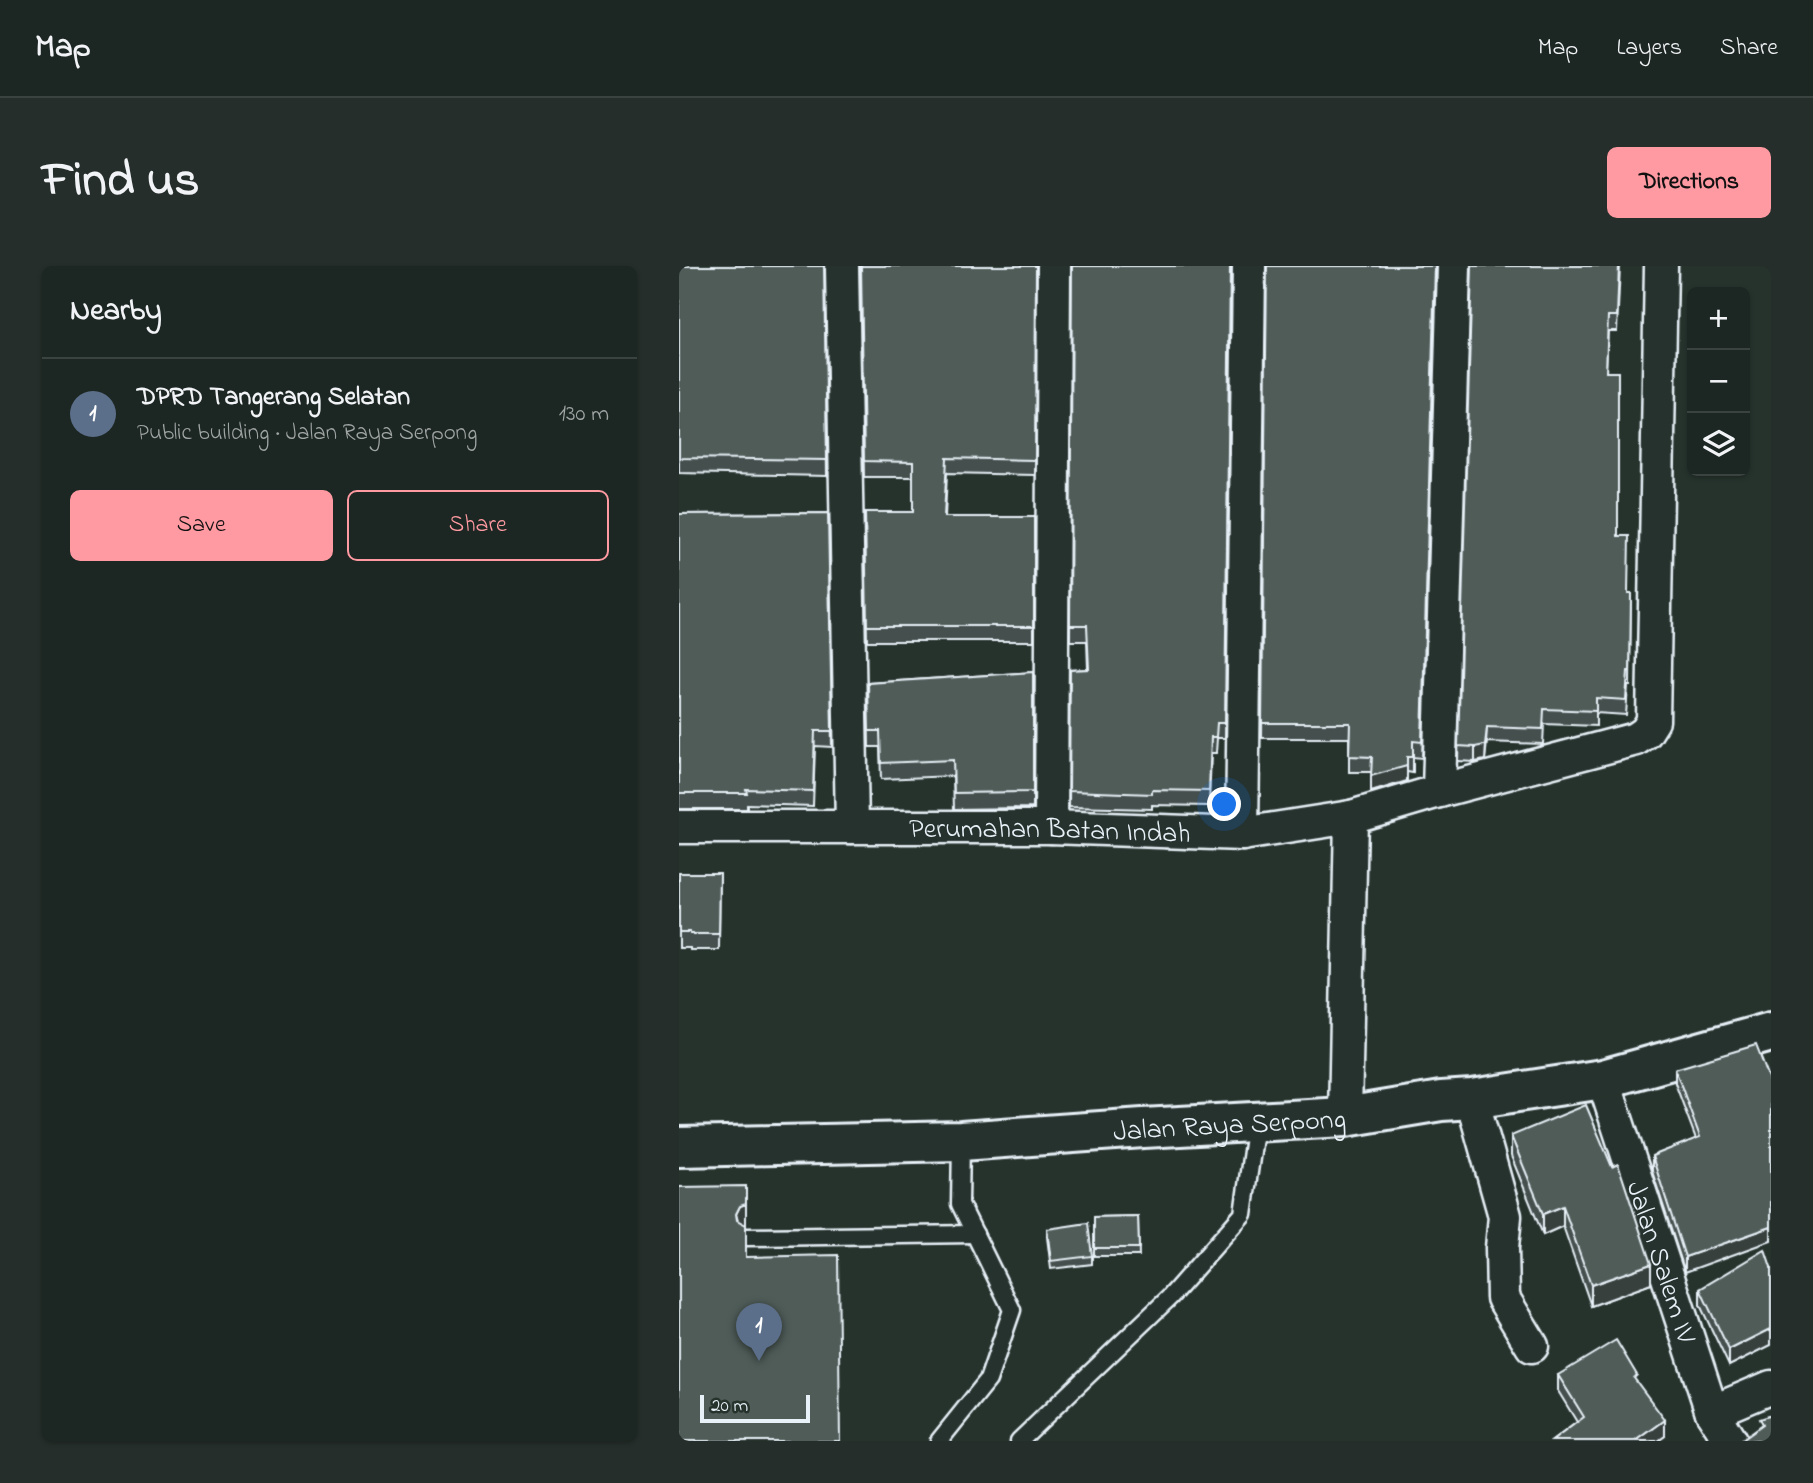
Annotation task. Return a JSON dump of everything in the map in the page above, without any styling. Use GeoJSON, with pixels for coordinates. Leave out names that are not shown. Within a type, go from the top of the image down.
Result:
{"type":"FeatureCollection","features":[{"type":"Feature","properties":{"kind":"main road","name":"Jalan Raya Serpong"},"geometry":{"type":"LineString","coordinates":[[679,1147],[961,1141],[1345,1117],[1602,1079],[1769,1039]]}},
{"type":"Feature","properties":{"kind":"street"},"geometry":{"type":"LineString","coordinates":[[842,266],[852,827]]}},
{"type":"Feature","properties":{"kind":"street"},"geometry":{"type":"LineString","coordinates":[[1051,827],[1054,266]]}},
{"type":"Feature","properties":{"kind":"street"},"geometry":{"type":"LineString","coordinates":[[1242,834],[1249,266]]}},
{"type":"Feature","properties":{"kind":"street"},"geometry":{"type":"LineString","coordinates":[[1439,791],[1454,266]]}},
{"type":"Feature","properties":{"kind":"street","name":"Perumahan Batan Indah"},"geometry":{"type":"LineString","coordinates":[[679,827],[1051,827],[1242,834],[1351,817],[1636,739],[1647,732],[1653,721],[1661,266]]}},
{"type":"Feature","properties":{"kind":"street"},"geometry":{"type":"LineString","coordinates":[[1345,1117],[1351,817]]}},
{"type":"Feature","properties":{"kind":"street","name":"Jalan Salem IV"},"geometry":{"type":"LineString","coordinates":[[1602,1079],[1712,1412],[1730,1441]]}},
{"type":"Feature","properties":{"kind":"street"},"geometry":{"type":"LineString","coordinates":[[1472,1099],[1505,1216],[1502,1248],[1503,1298],[1532,1346]]}},
{"type":"Feature","properties":{"kind":"street"},"geometry":{"type":"LineString","coordinates":[[1712,1412],[1771,1387]]}},
{"type":"Feature","properties":{"kind":"lane"},"geometry":{"type":"LineString","coordinates":[[1020,1441],[1170,1297],[1243,1214],[1256,1124]]}},
{"type":"Feature","properties":{"kind":"lane"},"geometry":{"type":"LineString","coordinates":[[939,1441],[988,1380],[1012,1310],[960,1204],[961,1141]]}},
{"type":"Feature","properties":{"kind":"lane"},"geometry":{"type":"LineString","coordinates":[[746,1237],[975,1234]]}},
{"type":"Feature","properties":{"kind":"building"},"geometry":{"type":"Polygon","coordinates":[[[679,266],[824,266],[827,460],[679,458],[679,266]]]}},
{"type":"Feature","properties":{"kind":"building"},"geometry":{"type":"Polygon","coordinates":[[[861,266],[1036,266],[1035,460],[947,458],[944,517],[1034,517],[1034,626],[867,626],[865,512],[913,512],[913,462],[864,461],[861,266]]]}},
{"type":"Feature","properties":{"kind":"building"},"geometry":{"type":"Polygon","coordinates":[[[1072,266],[1230,266],[1225,723],[1217,723],[1216,737],[1211,737],[1209,791],[1152,790],[1152,794],[1069,791],[1070,670],[1089,669],[1087,625],[1070,625],[1072,266]]]}},
{"type":"Feature","properties":{"kind":"building"},"geometry":{"type":"Polygon","coordinates":[[[1267,266],[1435,266],[1422,742],[1413,741],[1413,757],[1407,757],[1407,766],[1371,776],[1372,757],[1349,756],[1350,723],[1262,723],[1267,266]]]}},
{"type":"Feature","properties":{"kind":"building"},"geometry":{"type":"Polygon","coordinates":[[[1472,266],[1619,266],[1617,316],[1608,316],[1606,372],[1618,372],[1618,536],[1629,536],[1628,593],[1631,593],[1630,671],[1626,700],[1596,698],[1596,711],[1544,709],[1543,729],[1487,727],[1485,745],[1475,747],[1458,746],[1472,266]]]}},
{"type":"Feature","properties":{"kind":"building"},"geometry":{"type":"Polygon","coordinates":[[[828,513],[832,731],[815,731],[813,791],[746,789],[747,793],[679,793],[679,514],[828,513]]]}},
{"type":"Feature","properties":{"kind":"building"},"geometry":{"type":"Polygon","coordinates":[[[1033,672],[1033,792],[954,793],[953,760],[881,763],[880,731],[869,731],[868,683],[1033,672]]]}},
{"type":"Feature","properties":{"kind":"building"},"geometry":{"type":"Polygon","coordinates":[[[679,873],[720,873],[719,934],[679,932],[679,873]]]}},
{"type":"Feature","properties":{"kind":"building"},"geometry":{"type":"Polygon","coordinates":[[[1756,1045],[1771,1084],[1771,1227],[1685,1257],[1652,1156],[1700,1137],[1675,1069],[1756,1045]]]}},
{"type":"Feature","properties":{"kind":"building"},"geometry":{"type":"Polygon","coordinates":[[[1586,1105],[1612,1167],[1618,1164],[1651,1264],[1591,1285],[1563,1206],[1543,1214],[1511,1136],[1586,1105]]]}},
{"type":"Feature","properties":{"kind":"building"},"geometry":{"type":"Polygon","coordinates":[[[746,1186],[746,1204],[740,1206],[736,1214],[737,1220],[746,1225],[746,1257],[838,1255],[840,1441],[679,1441],[679,1187],[746,1186]]]}},
{"type":"Feature","properties":{"kind":"building"},"geometry":{"type":"Polygon","coordinates":[[[1138,1216],[1139,1248],[1094,1248],[1094,1217],[1138,1216]]]}},
{"type":"Feature","properties":{"kind":"building"},"geometry":{"type":"Polygon","coordinates":[[[1088,1223],[1092,1256],[1051,1261],[1047,1229],[1088,1223]]]}},
{"type":"Feature","properties":{"kind":"building"},"geometry":{"type":"Polygon","coordinates":[[[1765,1250],[1771,1268],[1771,1329],[1729,1350],[1700,1289],[1765,1250]]]}},
{"type":"Feature","properties":{"kind":"building"},"geometry":{"type":"Polygon","coordinates":[[[1616,1340],[1637,1375],[1634,1378],[1665,1420],[1636,1441],[1552,1441],[1584,1417],[1558,1375],[1616,1340]]]}},
{"type":"Feature","properties":{"kind":"building"},"geometry":{"type":"Polygon","coordinates":[[[1771,1415],[1771,1441],[1740,1441],[1762,1425],[1759,1419],[1771,1415]]]}},
{"type":"Feature","properties":{"kind":"place","name":"DPRD Tangerang Selatan"},"geometry":{"type":"Point","coordinates":[759,1361]}}]}
